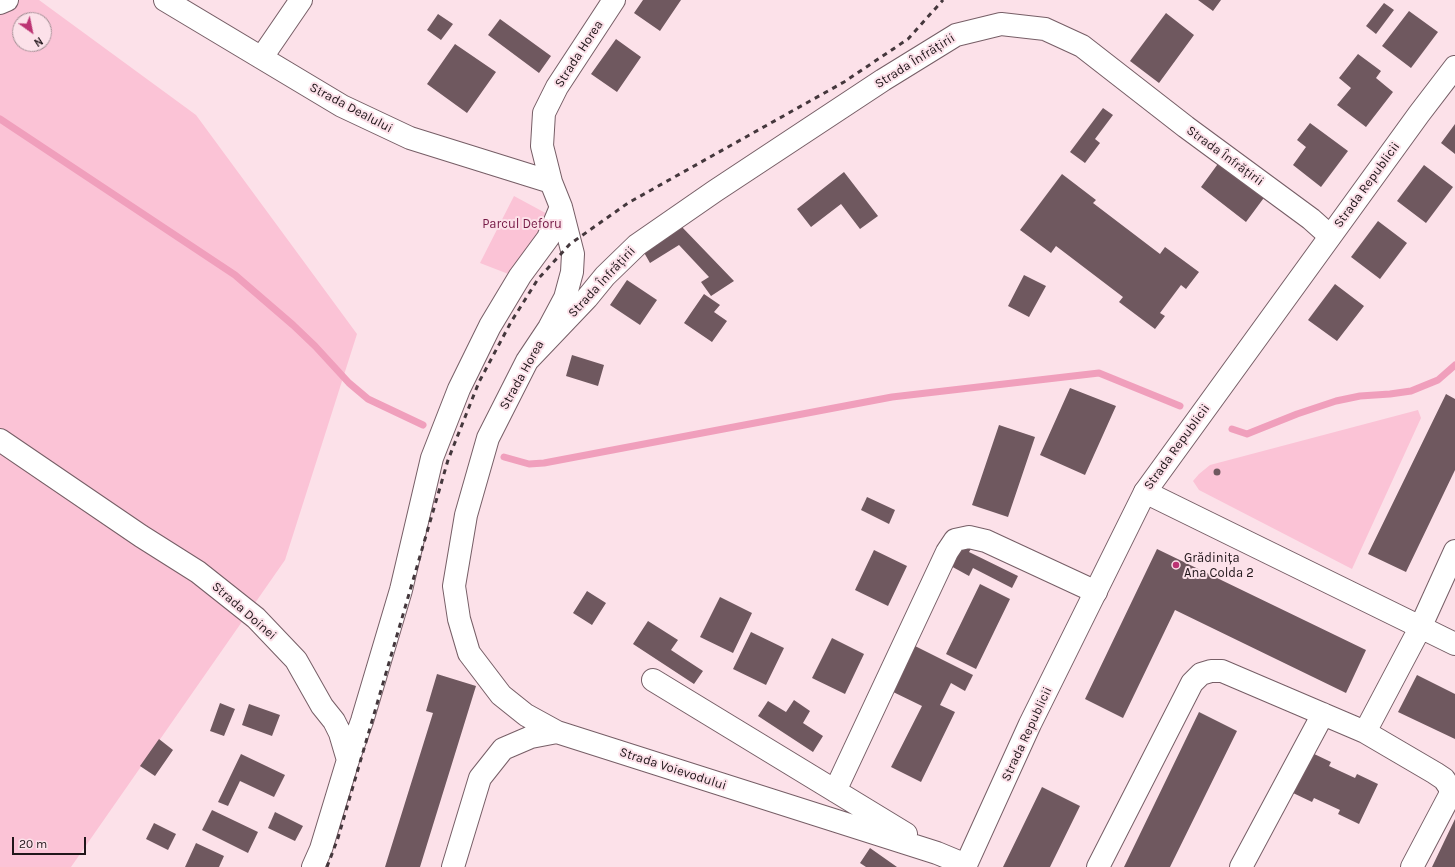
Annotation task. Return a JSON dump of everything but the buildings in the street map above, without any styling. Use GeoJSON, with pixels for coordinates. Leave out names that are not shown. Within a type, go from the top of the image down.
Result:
{"type":"FeatureCollection","features":[{"type":"Feature","properties":{"kind":"street"},"geometry":{"type":"LineString","coordinates":[[0,3],[7,0]]}},
{"type":"Feature","properties":{"kind":"street","name":"Strada Dealului"},"geometry":{"type":"LineString","coordinates":[[165,0],[342,106],[410,138],[551,182]]}},
{"type":"Feature","properties":{"kind":"street"},"geometry":{"type":"LineString","coordinates":[[262,57],[301,0]]}},
{"type":"Feature","properties":{"kind":"street","name":"Strada Horea"},"geometry":{"type":"LineString","coordinates":[[557,732],[526,715],[500,695],[469,653],[459,619],[454,586],[466,515],[488,438],[527,361],[549,328],[565,298],[572,272],[573,254],[561,207],[551,182],[542,146],[544,113],[557,88],[614,0]]}},
{"type":"Feature","properties":{"kind":"street","name":"Strada Înfrățirii"},"geometry":{"type":"LineString","coordinates":[[527,361],[587,298],[605,276],[637,245],[871,88],[956,35],[1001,24],[1045,29],[1082,46],[1186,127],[1311,219],[1330,236]]}},
{"type":"Feature","properties":{"kind":"street","name":"Strada Republicii"},"geometry":{"type":"LineString","coordinates":[[965,866],[1030,724],[1145,492],[1330,236],[1455,67]]}},
{"type":"Feature","properties":{"kind":"street"},"geometry":{"type":"LineString","coordinates":[[313,867],[362,721],[400,590],[435,451],[459,389],[490,326],[520,276],[548,238],[561,207]]}},
{"type":"Feature","properties":{"kind":"street","name":"Strada Doinei"},"geometry":{"type":"LineString","coordinates":[[0,440],[141,536],[198,572],[256,618],[296,660],[322,706],[334,721],[340,733],[348,760]]}},
{"type":"Feature","properties":{"kind":"street"},"geometry":{"type":"LineString","coordinates":[[1145,492],[1455,644]]}},
{"type":"Feature","properties":{"kind":"street"},"geometry":{"type":"LineString","coordinates":[[835,791],[947,552],[955,540],[968,536],[986,541],[1096,592]]}},
{"type":"Feature","properties":{"kind":"street"},"geometry":{"type":"LineString","coordinates":[[1366,732],[1420,628],[1455,551]]}},
{"type":"Feature","properties":{"kind":"street"},"geometry":{"type":"LineString","coordinates":[[1098,867],[1192,683],[1201,674],[1211,671],[1222,671],[1366,732],[1444,779],[1450,788],[1450,795],[1412,867]]}},
{"type":"Feature","properties":{"kind":"street"},"geometry":{"type":"LineString","coordinates":[[653,680],[936,853]]}},
{"type":"Feature","properties":{"kind":"street"},"geometry":{"type":"LineString","coordinates":[[1241,867],[1323,714]]}},
{"type":"Feature","properties":{"kind":"street","name":"Strada Voievodului"},"geometry":{"type":"LineString","coordinates":[[453,867],[480,778],[503,749],[531,737],[557,732],[936,853],[965,866]]}},
{"type":"Feature","properties":{"kind":"green space"},"geometry":{"type":"Polygon","coordinates":[[[0,0],[39,0],[196,115],[357,334],[285,560],[71,867],[0,867],[0,0]]]}},
{"type":"Feature","properties":{"kind":"green space","name":"Parcul Deforu"},"geometry":{"type":"Polygon","coordinates":[[[514,196],[551,216],[511,275],[480,263],[514,196]]]}},
{"type":"Feature","properties":{"kind":"green space"},"geometry":{"type":"Polygon","coordinates":[[[1418,410],[1421,418],[1352,569],[1199,490],[1193,481],[1210,465],[1418,410]]]}},
{"type":"Feature","properties":{"kind":"waterway"},"geometry":{"type":"LineString","coordinates":[[0,119],[235,275],[293,325],[315,346],[349,383],[368,399],[423,425]]}},
{"type":"Feature","properties":{"kind":"waterway"},"geometry":{"type":"LineString","coordinates":[[1232,429],[1247,434],[1297,414],[1336,401],[1360,396],[1411,391],[1438,380],[1455,365]]}},
{"type":"Feature","properties":{"kind":"waterway"},"geometry":{"type":"LineString","coordinates":[[504,457],[529,464],[544,463],[892,397],[1099,373],[1180,406]]}},
{"type":"Feature","properties":{"kind":"railway"},"geometry":{"type":"LineString","coordinates":[[327,867],[338,838],[448,460],[479,382],[511,322],[538,279],[570,244],[628,203],[844,82],[908,39],[943,0]]}},
{"type":"Feature","properties":{"kind":"place","name":"Grădinița Ana Colda 2"},"geometry":{"type":"Point","coordinates":[1176,565]}}]}
